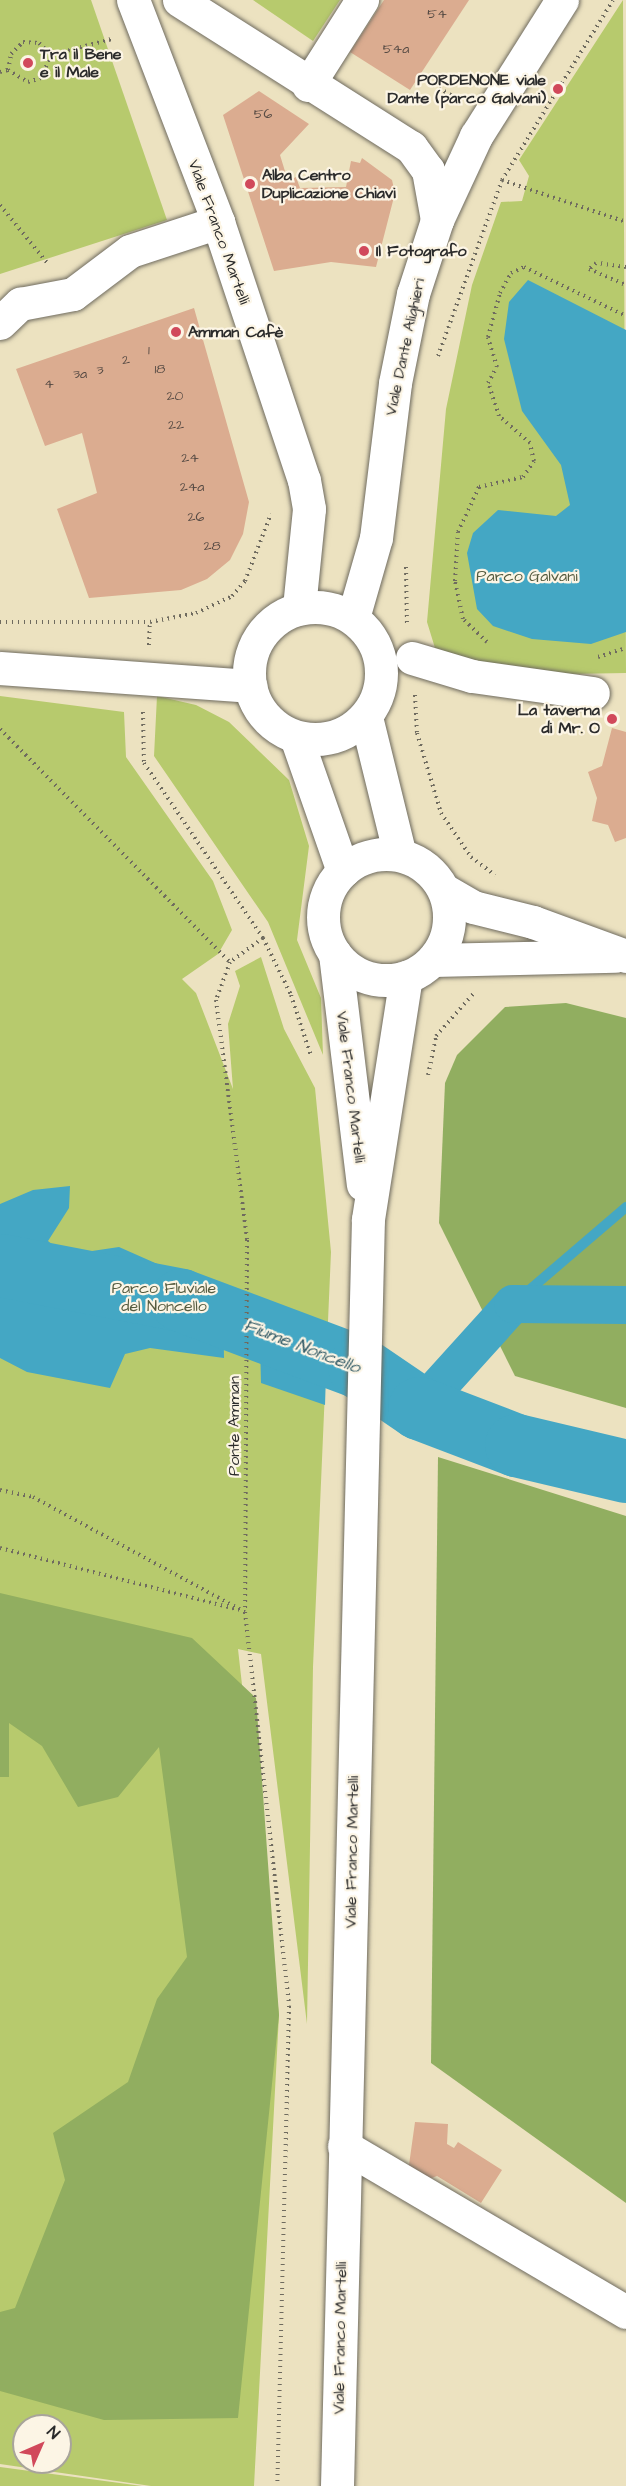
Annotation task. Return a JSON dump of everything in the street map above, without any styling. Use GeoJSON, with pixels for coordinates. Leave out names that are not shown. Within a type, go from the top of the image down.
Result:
{"type":"FeatureCollection","features":[{"type":"Feature","properties":{"kind":"main road","name":"Viale Franco Martelli"},"geometry":{"type":"LineString","coordinates":[[133,0],[142,31],[218,222],[304,480],[309,508],[299,608]]}},
{"type":"Feature","properties":{"kind":"main road"},"geometry":{"type":"LineString","coordinates":[[308,85],[362,0]]}},
{"type":"Feature","properties":{"kind":"main road","name":"Viale Dante Alighieri"},"geometry":{"type":"LineString","coordinates":[[353,618],[376,537],[395,383],[413,294],[437,220],[476,136],[562,0]]}},
{"type":"Feature","properties":{"kind":"main road"},"geometry":{"type":"LineString","coordinates":[[142,31],[144,14],[153,3],[183,2],[308,85],[411,147],[428,170],[437,220]]}},
{"type":"Feature","properties":{"kind":"main road"},"geometry":{"type":"LineString","coordinates":[[0,323],[20,304],[73,294],[130,251],[218,222]]}},
{"type":"Feature","properties":{"kind":"main road"},"geometry":{"type":"LineString","coordinates":[[326,607],[353,618],[369,634],[381,662],[378,697],[366,717],[336,736],[296,737],[266,717],[250,686],[250,658],[259,637],[274,620],[299,608],[326,607]]}},
{"type":"Feature","properties":{"kind":"main road"},"geometry":{"type":"LineString","coordinates":[[412,658],[472,676],[593,693]]}},
{"type":"Feature","properties":{"kind":"main road"},"geometry":{"type":"LineString","coordinates":[[0,668],[148,676],[250,686]]}},
{"type":"Feature","properties":{"kind":"main road"},"geometry":{"type":"LineString","coordinates":[[366,717],[400,855]]}},
{"type":"Feature","properties":{"kind":"main road"},"geometry":{"type":"LineString","coordinates":[[296,737],[343,871],[368,857],[400,855],[433,875],[444,890],[472,907],[533,922],[626,956],[420,969],[367,978],[335,954]]}},
{"type":"Feature","properties":{"kind":"main road","name":"Viale Franco Martelli"},"geometry":{"type":"LineString","coordinates":[[343,871],[324,907],[326,936],[335,954],[368,1219]]}},
{"type":"Feature","properties":{"kind":"main road","name":"Viale Franco Martelli"},"geometry":{"type":"LineString","coordinates":[[337,2486],[368,1219],[392,1074],[420,969],[449,927],[444,890]]}},
{"type":"Feature","properties":{"kind":"main road"},"geometry":{"type":"LineString","coordinates":[[344,2146],[626,2312]]}},
{"type":"Feature","properties":{"kind":"path"},"geometry":{"type":"LineString","coordinates":[[437,361],[460,283],[502,180],[613,0]]}},
{"type":"Feature","properties":{"kind":"path"},"geometry":{"type":"LineString","coordinates":[[51,55],[142,31]]}},
{"type":"Feature","properties":{"kind":"path"},"geometry":{"type":"LineString","coordinates":[[8,70],[11,54],[23,42],[39,43],[51,55]]}},
{"type":"Feature","properties":{"kind":"path"},"geometry":{"type":"LineString","coordinates":[[0,72],[8,70],[28,82],[41,78],[51,55]]}},
{"type":"Feature","properties":{"kind":"path"},"geometry":{"type":"LineString","coordinates":[[502,180],[626,222]]}},
{"type":"Feature","properties":{"kind":"path"},"geometry":{"type":"LineString","coordinates":[[0,205],[73,294]]}},
{"type":"Feature","properties":{"kind":"path"},"geometry":{"type":"LineString","coordinates":[[626,267],[596,262],[589,269],[626,285]]}},
{"type":"Feature","properties":{"kind":"path"},"geometry":{"type":"LineString","coordinates":[[496,647],[463,619],[455,546],[479,487],[523,477],[534,461],[530,443],[499,416],[488,383],[496,367],[488,337],[500,293],[511,273],[524,267],[626,316]]}},
{"type":"Feature","properties":{"kind":"path"},"geometry":{"type":"LineString","coordinates":[[0,622],[150,622],[196,613],[232,596],[255,564],[272,508]]}},
{"type":"Feature","properties":{"kind":"path"},"geometry":{"type":"LineString","coordinates":[[406,562],[417,733],[431,789],[454,836],[502,880]]}},
{"type":"Feature","properties":{"kind":"path"},"geometry":{"type":"LineString","coordinates":[[150,622],[148,676],[140,729],[144,763],[263,938],[291,995],[316,1068],[349,1072]]}},
{"type":"Feature","properties":{"kind":"path"},"geometry":{"type":"LineString","coordinates":[[591,659],[626,648]]}},
{"type":"Feature","properties":{"kind":"path"},"geometry":{"type":"LineString","coordinates":[[0,729],[230,962],[263,938]]}},
{"type":"Feature","properties":{"kind":"path","name":"Ponte Amman"},"geometry":{"type":"LineString","coordinates":[[230,962],[216,1000],[247,1240],[245,1612],[289,2006],[277,2486]]}},
{"type":"Feature","properties":{"kind":"path"},"geometry":{"type":"LineString","coordinates":[[392,1074],[429,1075],[436,1036],[457,1007],[482,987]]}},
{"type":"Feature","properties":{"kind":"path"},"geometry":{"type":"LineString","coordinates":[[0,1490],[33,1497],[245,1612]]}},
{"type":"Feature","properties":{"kind":"path"},"geometry":{"type":"LineString","coordinates":[[0,1548],[245,1612]]}},
{"type":"Feature","properties":{"kind":"green space"},"geometry":{"type":"Polygon","coordinates":[[[0,0],[91,0],[167,220],[0,274],[0,0]]]}},
{"type":"Feature","properties":{"kind":"green space"},"geometry":{"type":"Polygon","coordinates":[[[253,0],[340,0],[313,41],[253,0]]]}},
{"type":"Feature","properties":{"kind":"green space","name":"Parco Galvani"},"geometry":{"type":"Polygon","coordinates":[[[623,0],[626,673],[514,675],[435,648],[427,622],[446,409],[472,285],[501,202],[522,201],[529,176],[519,160],[623,0]]]}},
{"type":"Feature","properties":{"kind":"green space","name":"Parco Fluviale del Noncello"},"geometry":{"type":"Polygon","coordinates":[[[0,696],[124,712],[126,757],[213,881],[232,930],[218,954],[182,979],[196,993],[233,1089],[228,1024],[240,986],[235,971],[261,957],[284,1029],[315,1088],[331,1252],[313,1667],[307,2024],[261,1654],[238,1649],[279,2015],[254,2486],[151,2486],[69,2474],[72,2474],[72,2414],[12,2414],[12,2466],[0,2464],[0,696]]]}},
{"type":"Feature","properties":{"kind":"green space"},"geometry":{"type":"Polygon","coordinates":[[[157,696],[196,705],[229,722],[289,780],[309,846],[297,940],[321,998],[323,1055],[268,922],[154,756],[157,696]]]}},
{"type":"Feature","properties":{"kind":"green space"},"geometry":{"type":"Polygon","coordinates":[[[566,1003],[626,1018],[626,1408],[515,1376],[439,1223],[445,1083],[457,1055],[505,1007],[566,1003]]]}},
{"type":"Feature","properties":{"kind":"green space"},"geometry":{"type":"Polygon","coordinates":[[[438,1457],[626,1516],[626,2203],[431,2063],[438,1457]]]}},
{"type":"Feature","properties":{"kind":"green space"},"geometry":{"type":"Polygon","coordinates":[[[0,1593],[192,1638],[256,1698],[279,2015],[238,2418],[104,2420],[0,2391],[0,2312],[15,2308],[65,2180],[53,2133],[128,2082],[157,1999],[187,1957],[159,1747],[118,1797],[78,1807],[42,1746],[9,1723],[9,1777],[0,1777],[0,1593]]]}},
{"type":"Feature","properties":{"kind":"green space"},"geometry":{"type":"Polygon","coordinates":[[[0,2467],[12,2469],[12,2474],[52,2474],[142,2486],[0,2486],[0,2467]]]}},
{"type":"Feature","properties":{"kind":"water"},"geometry":{"type":"Polygon","coordinates":[[[528,280],[626,330],[626,632],[591,644],[532,639],[493,626],[477,609],[467,553],[473,533],[498,510],[556,516],[570,505],[561,465],[522,411],[504,339],[509,302],[528,280]]]}},
{"type":"Feature","properties":{"kind":"water"},"geometry":{"type":"Polygon","coordinates":[[[70,1186],[69,1208],[48,1241],[65,1255],[119,1247],[223,1293],[224,1358],[150,1348],[125,1354],[110,1388],[27,1372],[0,1358],[0,1204],[33,1190],[70,1186]]]}},
{"type":"Feature","properties":{"kind":"water"},"geometry":{"type":"Polygon","coordinates":[[[259,1303],[327,1345],[325,1405],[261,1383],[259,1303]]]}},
{"type":"Feature","properties":{"kind":"building"},"geometry":{"type":"Polygon","coordinates":[[[384,0],[469,0],[410,90],[350,52],[384,0]]]}},
{"type":"Feature","properties":{"kind":"building"},"geometry":{"type":"Polygon","coordinates":[[[259,91],[309,124],[280,155],[288,181],[296,177],[300,188],[346,187],[351,161],[360,163],[362,158],[392,180],[395,193],[376,267],[331,262],[274,271],[223,115],[259,91]]]}},
{"type":"Feature","properties":{"kind":"building"},"geometry":{"type":"Polygon","coordinates":[[[194,308],[249,502],[243,534],[230,560],[207,579],[181,590],[89,598],[57,509],[97,493],[82,433],[45,446],[16,369],[194,308]]]}},
{"type":"Feature","properties":{"kind":"building"},"geometry":{"type":"Polygon","coordinates":[[[612,728],[626,732],[626,838],[615,842],[608,825],[592,821],[597,798],[588,772],[602,766],[612,728]]]}},
{"type":"Feature","properties":{"kind":"building"},"geometry":{"type":"Polygon","coordinates":[[[415,2122],[448,2124],[447,2144],[454,2148],[458,2142],[502,2170],[481,2203],[437,2176],[424,2181],[408,2172],[415,2122]]]}},
{"type":"Feature","properties":{"kind":"waterway"},"geometry":{"type":"LineString","coordinates":[[513,1304],[626,1207]]}},
{"type":"Feature","properties":{"kind":"waterway","name":"Fiume Noncello"},"geometry":{"type":"LineString","coordinates":[[0,1265],[181,1300],[359,1367],[419,1408],[516,1445],[626,1471]]}},
{"type":"Feature","properties":{"kind":"waterway"},"geometry":{"type":"LineString","coordinates":[[419,1408],[513,1304],[626,1305]]}},
{"type":"Feature","properties":{"kind":"place","name":"Tra il Bene e il Male"},"geometry":{"type":"Point","coordinates":[28,63]}},
{"type":"Feature","properties":{"kind":"place","name":"PORDENONE viale Dante (parco Galvani)"},"geometry":{"type":"Point","coordinates":[558,89]}},
{"type":"Feature","properties":{"kind":"place","name":"Alba Centro Duplicazione Chiavi"},"geometry":{"type":"Point","coordinates":[250,184]}},
{"type":"Feature","properties":{"kind":"place","name":"Il Fotografo"},"geometry":{"type":"Point","coordinates":[364,251]}},
{"type":"Feature","properties":{"kind":"place","name":"Amman Cafè"},"geometry":{"type":"Point","coordinates":[176,332]}},
{"type":"Feature","properties":{"kind":"place","name":"La taverna di Mr. O"},"geometry":{"type":"Point","coordinates":[612,719]}}]}
